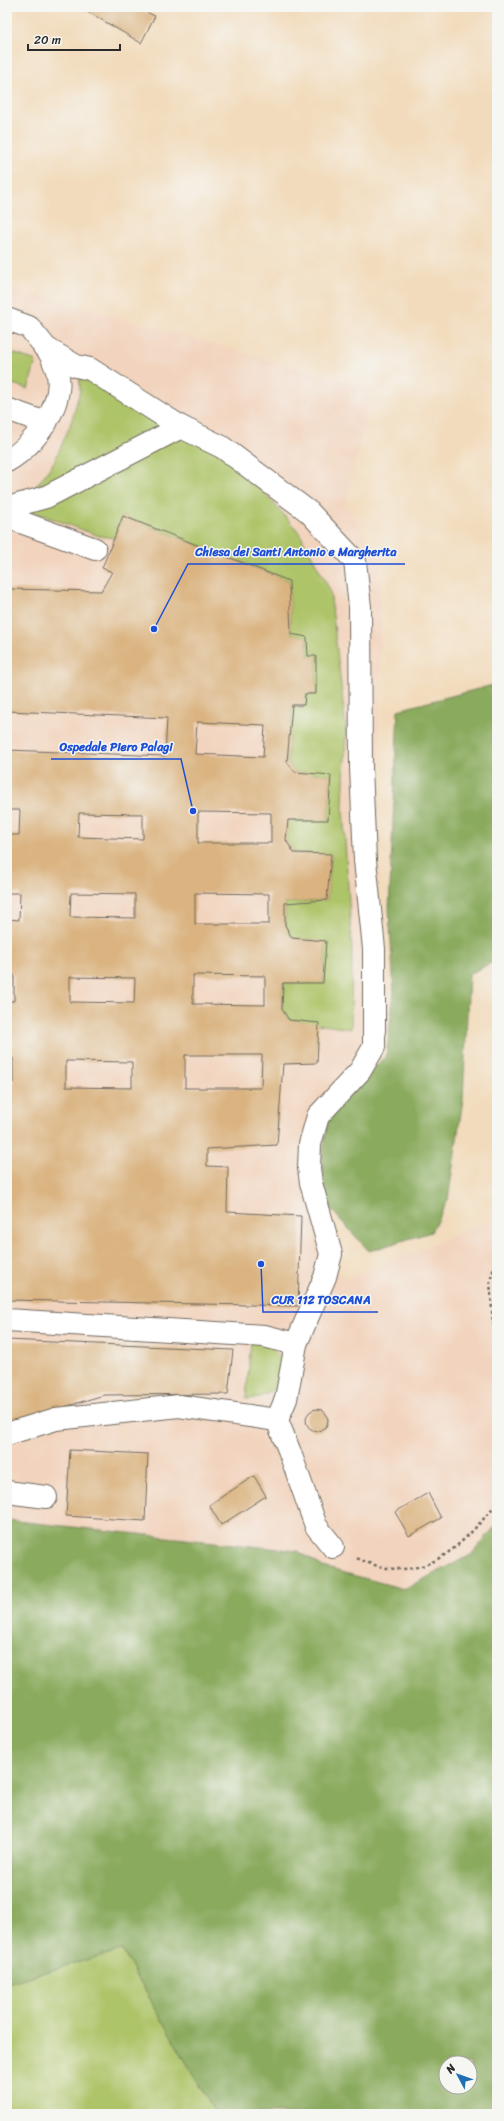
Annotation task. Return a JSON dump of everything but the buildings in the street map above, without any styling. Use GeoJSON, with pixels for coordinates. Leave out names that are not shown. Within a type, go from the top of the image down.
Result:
{"type":"FeatureCollection","features":[{"type":"Feature","properties":{"kind":"lane"},"geometry":{"type":"LineString","coordinates":[[7,319],[29,327],[46,348],[59,373],[54,406],[46,423],[30,445],[8,460]]}},
{"type":"Feature","properties":{"kind":"lane"},"geometry":{"type":"LineString","coordinates":[[7,334],[46,348],[76,366],[90,369],[181,427],[222,448],[309,512],[355,561],[360,607],[361,768],[365,860],[374,949],[374,1047],[360,1071],[318,1116],[310,1144],[308,1168],[331,1254],[325,1276],[296,1344],[286,1399],[277,1420],[316,1526],[333,1547]]}},
{"type":"Feature","properties":{"kind":"lane"},"geometry":{"type":"LineString","coordinates":[[7,409],[46,423]]}},
{"type":"Feature","properties":{"kind":"lane"},"geometry":{"type":"LineString","coordinates":[[7,508],[46,497],[181,427]]}},
{"type":"Feature","properties":{"kind":"lane"},"geometry":{"type":"LineString","coordinates":[[7,517],[95,549]]}},
{"type":"Feature","properties":{"kind":"lane"},"geometry":{"type":"LineString","coordinates":[[7,1320],[264,1336],[296,1344]]}},
{"type":"Feature","properties":{"kind":"lane"},"geometry":{"type":"LineString","coordinates":[[7,1434],[56,1419],[179,1406],[277,1420]]}},
{"type":"Feature","properties":{"kind":"lane"},"geometry":{"type":"LineString","coordinates":[[7,1492],[46,1497]]}},
{"type":"Feature","properties":{"kind":"path"},"geometry":{"type":"LineString","coordinates":[[497,1258],[490,1281],[493,1323],[497,1336]]}},
{"type":"Feature","properties":{"kind":"path"},"geometry":{"type":"LineString","coordinates":[[333,1547],[361,1560],[397,1571],[422,1566],[436,1561],[455,1548],[480,1524],[497,1503]]}},
{"type":"Feature","properties":{"kind":"shaded area"},"geometry":{"type":"Polygon","coordinates":[[[7,286],[372,389],[346,505],[381,563],[378,1058],[323,1114],[318,1178],[318,1257],[347,1279],[497,1218],[497,1524],[471,1555],[404,1589],[313,1564],[298,1551],[7,1520],[7,286]]]}},
{"type":"Feature","properties":{"kind":"green space"},"geometry":{"type":"Polygon","coordinates":[[[7,351],[36,361],[28,389],[7,382],[7,351]]]}},
{"type":"Feature","properties":{"kind":"green space"},"geometry":{"type":"Polygon","coordinates":[[[79,366],[237,462],[299,532],[330,590],[346,729],[343,809],[352,950],[351,1029],[289,1020],[282,1009],[283,983],[323,983],[326,942],[292,938],[285,925],[285,903],[327,900],[331,855],[294,853],[286,840],[288,820],[328,820],[331,775],[295,772],[287,762],[292,705],[302,709],[305,694],[316,694],[316,657],[308,656],[307,637],[291,634],[289,581],[123,516],[114,538],[99,536],[7,502],[33,491],[54,462],[70,426],[80,391],[79,366]]]}},
{"type":"Feature","properties":{"kind":"green space"},"geometry":{"type":"Polygon","coordinates":[[[497,684],[497,960],[469,974],[463,1099],[448,1200],[431,1232],[369,1251],[325,1203],[322,1156],[329,1115],[386,1056],[394,992],[389,910],[398,710],[497,684]]]}},
{"type":"Feature","properties":{"kind":"green space"},"geometry":{"type":"Polygon","coordinates":[[[251,1341],[269,1346],[276,1353],[282,1367],[282,1375],[275,1388],[269,1392],[262,1396],[246,1399],[251,1341]]]}},
{"type":"Feature","properties":{"kind":"green space"},"geometry":{"type":"Polygon","coordinates":[[[7,1520],[298,1551],[323,1567],[404,1589],[471,1555],[497,1524],[497,2114],[216,2114],[122,1950],[7,1983],[7,1520]]]}},
{"type":"Feature","properties":{"kind":"green space"},"geometry":{"type":"Polygon","coordinates":[[[122,1950],[216,2114],[7,2114],[7,1983],[122,1950]]]}},
{"type":"Feature","properties":{"kind":"waterway"},"geometry":{"type":"LineString","coordinates":[[491,2114],[497,2112]]}},
{"type":"Feature","properties":{"kind":"place","name":"Chiesa dei Santi Antonio e Margherita"},"geometry":{"type":"Point","coordinates":[154,629]}},
{"type":"Feature","properties":{"kind":"place","name":"Ospedale Piero Palagi"},"geometry":{"type":"Point","coordinates":[193,811]}},
{"type":"Feature","properties":{"kind":"place","name":"CUR 112 TOSCANA"},"geometry":{"type":"Point","coordinates":[261,1264]}}]}
